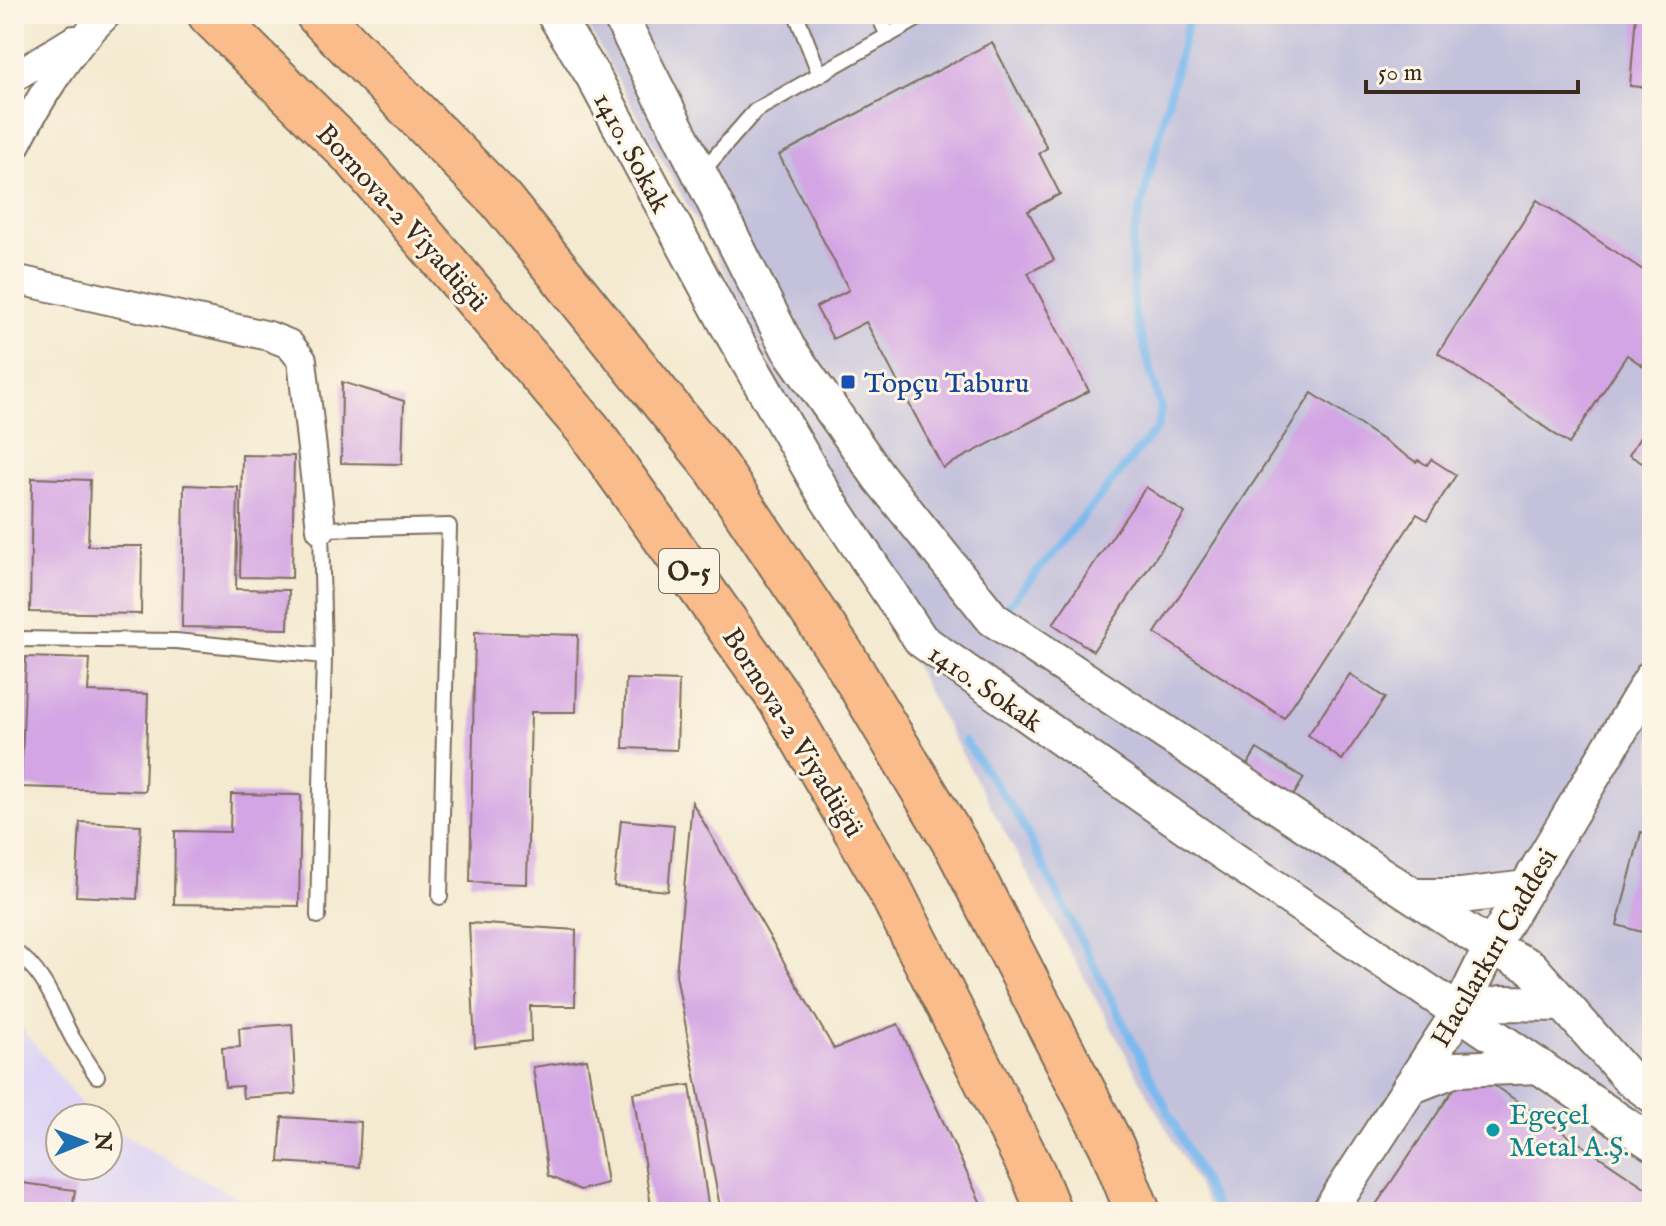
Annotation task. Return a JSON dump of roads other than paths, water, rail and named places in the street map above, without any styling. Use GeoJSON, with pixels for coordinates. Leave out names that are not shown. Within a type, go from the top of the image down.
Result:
{"type":"FeatureCollection","features":[{"type":"Feature","properties":{"kind":"highway","name":"Bornova-2 Viyadüğü"},"geometry":{"type":"LineString","coordinates":[[210,14],[355,157],[588,429],[780,699],[887,884],[1033,1173],[1049,1212]]}},
{"type":"Feature","properties":{"kind":"highway"},"geometry":{"type":"LineString","coordinates":[[318,14],[500,199],[716,467],[844,658],[958,848],[1112,1147],[1138,1212]]}},
{"type":"Feature","properties":{"kind":"street","name":"1410. Sokak"},"geometry":{"type":"LineString","coordinates":[[554,14],[593,76],[717,307],[826,497],[921,640],[1206,840],[1652,1143]]}},
{"type":"Feature","properties":{"kind":"street","name":"1410. Sokak"},"geometry":{"type":"LineString","coordinates":[[619,14],[788,348],[879,477],[993,619],[1491,947],[1531,967],[1629,1078],[1652,1095]]}},
{"type":"Feature","properties":{"kind":"street"},"geometry":{"type":"LineString","coordinates":[[14,77],[99,21]]}},
{"type":"Feature","properties":{"kind":"street"},"geometry":{"type":"LineString","coordinates":[[14,148],[57,73],[99,21]]}},
{"type":"Feature","properties":{"kind":"street"},"geometry":{"type":"LineString","coordinates":[[14,279],[269,336],[289,344],[302,360],[321,529]]}},
{"type":"Feature","properties":{"kind":"street","name":"Hacılarkırı Caddesi"},"geometry":{"type":"LineString","coordinates":[[1329,1212],[1459,1012],[1491,947],[1652,677]]}},
{"type":"Feature","properties":{"kind":"street"},"geometry":{"type":"LineString","coordinates":[[1414,896],[1461,896],[1527,888]]}},
{"type":"Feature","properties":{"kind":"street"},"geometry":{"type":"LineString","coordinates":[[1459,1012],[1501,1003],[1563,1004]]}},
{"type":"Feature","properties":{"kind":"street"},"geometry":{"type":"LineString","coordinates":[[1410,1087],[1456,1069],[1539,1066]]}},
{"type":"Feature","properties":{"kind":"lane"},"geometry":{"type":"LineString","coordinates":[[796,14],[820,75]]}},
{"type":"Feature","properties":{"kind":"lane"},"geometry":{"type":"LineString","coordinates":[[878,14],[888,36]]}},
{"type":"Feature","properties":{"kind":"lane"},"geometry":{"type":"LineString","coordinates":[[700,174],[755,111],[926,14]]}},
{"type":"Feature","properties":{"kind":"lane"},"geometry":{"type":"LineString","coordinates":[[318,916],[324,656],[321,529],[449,526],[440,897]]}},
{"type":"Feature","properties":{"kind":"lane"},"geometry":{"type":"LineString","coordinates":[[14,639],[176,641],[324,656]]}},
{"type":"Feature","properties":{"kind":"lane"},"geometry":{"type":"LineString","coordinates":[[14,951],[28,960],[57,1003],[73,1039],[97,1076]]}},
{"type":"Feature","properties":{"kind":"waterway"},"geometry":{"type":"LineString","coordinates":[[1004,611],[1158,427],[1161,408],[1134,311],[1132,243],[1190,14]]}},
{"type":"Feature","properties":{"kind":"waterway"},"geometry":{"type":"LineString","coordinates":[[965,741],[1018,816],[1219,1212]]}},
{"type":"Feature","properties":{"kind":"place","name":"Topçu Taburu"},"geometry":{"type":"Point","coordinates":[848,382]}},
{"type":"Feature","properties":{"kind":"place","name":"Egeçel Metal A.Ş."},"geometry":{"type":"Point","coordinates":[1493,1130]}}]}
